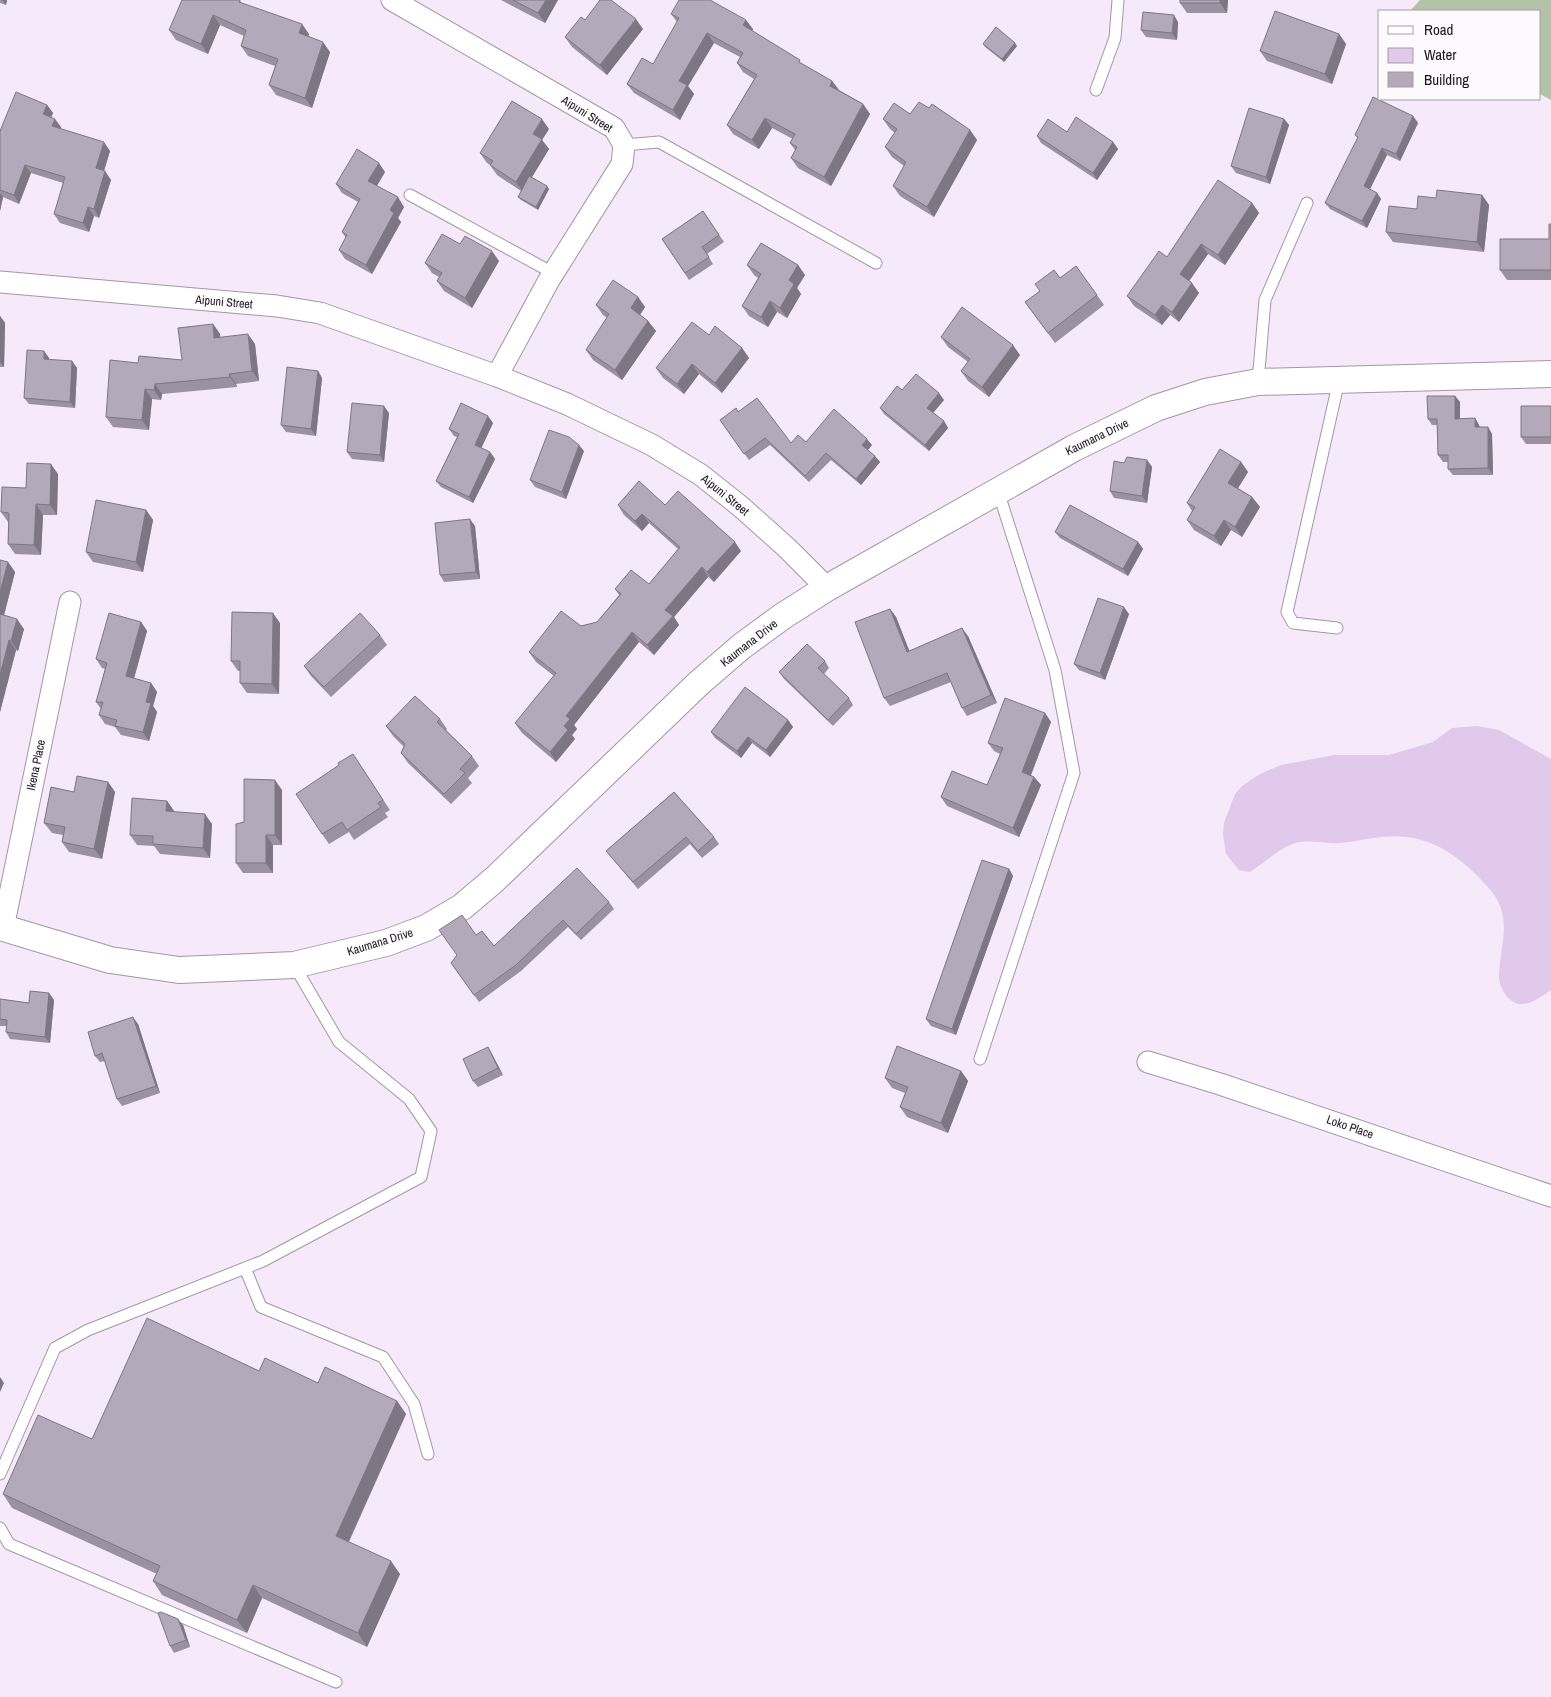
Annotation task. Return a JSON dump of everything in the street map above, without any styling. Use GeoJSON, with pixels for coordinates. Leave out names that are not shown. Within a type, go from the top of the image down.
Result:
{"type":"FeatureCollection","features":[{"type":"Feature","properties":{"kind":"street","name":"Aipuni Street"},"geometry":{"type":"LineString","coordinates":[[392,0],[614,128],[624,145]]}},
{"type":"Feature","properties":{"kind":"street"},"geometry":{"type":"LineString","coordinates":[[497,376],[553,273],[622,164],[624,145]]}},
{"type":"Feature","properties":{"kind":"street","name":"Aipuni Street"},"geometry":{"type":"LineString","coordinates":[[0,282],[277,306],[320,314],[497,376],[567,404],[643,441],[701,475],[780,542],[827,588]]}},
{"type":"Feature","properties":{"kind":"street","name":"Kaumana Drive"},"geometry":{"type":"LineString","coordinates":[[2,928],[110,960],[179,970],[294,965],[386,943],[426,928],[462,906],[495,879],[720,665],[783,616],[827,588],[1074,448],[1156,408],[1206,392],[1258,382],[1551,374]]}},
{"type":"Feature","properties":{"kind":"street","name":"Ikena Place"},"geometry":{"type":"LineString","coordinates":[[2,928],[70,602]]}},
{"type":"Feature","properties":{"kind":"street","name":"Loko Place"},"geometry":{"type":"LineString","coordinates":[[1148,1062],[1220,1084],[1551,1196]]}},
{"type":"Feature","properties":{"kind":"lane"},"geometry":{"type":"LineString","coordinates":[[1096,90],[1115,38],[1118,0]]}},
{"type":"Feature","properties":{"kind":"lane"},"geometry":{"type":"LineString","coordinates":[[624,145],[659,142],[876,263]]}},
{"type":"Feature","properties":{"kind":"lane"},"geometry":{"type":"LineString","coordinates":[[410,195],[553,273]]}},
{"type":"Feature","properties":{"kind":"lane"},"geometry":{"type":"LineString","coordinates":[[1258,382],[1265,300],[1307,203]]}},
{"type":"Feature","properties":{"kind":"lane"},"geometry":{"type":"LineString","coordinates":[[1337,628],[1293,623],[1286,612],[1339,380]]}},
{"type":"Feature","properties":{"kind":"lane"},"geometry":{"type":"LineString","coordinates":[[980,1059],[1074,773],[1056,670],[998,491]]}},
{"type":"Feature","properties":{"kind":"lane"},"geometry":{"type":"LineString","coordinates":[[0,1474],[55,1348],[88,1330],[263,1261],[421,1177],[430,1131],[409,1099],[339,1042],[294,965]]}},
{"type":"Feature","properties":{"kind":"lane"},"geometry":{"type":"LineString","coordinates":[[245,1268],[261,1307],[383,1357],[414,1404],[428,1454]]}},
{"type":"Feature","properties":{"kind":"lane"},"geometry":{"type":"LineString","coordinates":[[0,1528],[9,1544],[336,1682]]}},
{"type":"Feature","properties":{"kind":"green space"},"geometry":{"type":"Polygon","coordinates":[[[1420,0],[1551,0],[1551,100],[1541,95],[1541,10],[1411,10],[1420,0]]]}},
{"type":"Feature","properties":{"kind":"water"},"geometry":{"type":"Polygon","coordinates":[[[1477,726],[1499,730],[1551,759],[1551,990],[1535,1000],[1524,1004],[1514,1002],[1506,996],[1501,986],[1499,976],[1504,930],[1501,908],[1496,897],[1465,864],[1440,848],[1413,838],[1398,836],[1340,843],[1300,842],[1283,848],[1250,872],[1239,870],[1226,854],[1223,834],[1224,823],[1235,794],[1242,786],[1260,774],[1281,765],[1334,755],[1389,755],[1433,742],[1452,728],[1477,726]]]}},
{"type":"Feature","properties":{"kind":"building"},"geometry":{"type":"Polygon","coordinates":[[[182,0],[240,0],[239,2],[302,24],[299,33],[323,42],[305,98],[269,85],[278,59],[241,46],[246,30],[213,15],[201,44],[169,30],[182,0]]]}},
{"type":"Feature","properties":{"kind":"building"},"geometry":{"type":"Polygon","coordinates":[[[513,0],[546,0],[538,13],[513,0]]]}},
{"type":"Feature","properties":{"kind":"building"},"geometry":{"type":"Polygon","coordinates":[[[600,0],[611,0],[636,19],[600,65],[565,37],[581,17],[585,20],[600,0]]]}},
{"type":"Feature","properties":{"kind":"building"},"geometry":{"type":"Polygon","coordinates":[[[679,0],[710,0],[746,20],[743,25],[832,81],[830,86],[863,104],[824,177],[791,158],[797,147],[790,143],[795,134],[765,118],[752,140],[727,125],[757,75],[737,63],[743,53],[707,33],[679,81],[687,85],[673,110],[627,84],[642,58],[653,64],[679,18],[671,14],[679,0]]]}},
{"type":"Feature","properties":{"kind":"building"},"geometry":{"type":"Polygon","coordinates":[[[1180,0],[1220,0],[1220,3],[1180,3],[1180,0]]]}},
{"type":"Feature","properties":{"kind":"building"},"geometry":{"type":"Polygon","coordinates":[[[1275,11],[1339,34],[1325,74],[1260,51],[1275,11]]]}},
{"type":"Feature","properties":{"kind":"building"},"geometry":{"type":"Polygon","coordinates":[[[1143,12],[1174,15],[1172,33],[1141,30],[1143,12]]]}},
{"type":"Feature","properties":{"kind":"building"},"geometry":{"type":"Polygon","coordinates":[[[996,27],[1015,43],[1002,59],[983,44],[996,27]]]}},
{"type":"Feature","properties":{"kind":"building"},"geometry":{"type":"Polygon","coordinates":[[[16,92],[47,105],[43,114],[55,119],[52,126],[104,142],[96,168],[105,171],[94,209],[88,207],[83,223],[54,214],[65,177],[25,165],[14,195],[0,190],[0,131],[16,92]]]}},
{"type":"Feature","properties":{"kind":"building"},"geometry":{"type":"Polygon","coordinates":[[[1373,97],[1413,116],[1396,154],[1382,148],[1364,186],[1377,193],[1362,221],[1325,203],[1358,137],[1355,135],[1373,97]]]}},
{"type":"Feature","properties":{"kind":"building"},"geometry":{"type":"Polygon","coordinates":[[[512,101],[542,119],[533,134],[542,139],[516,182],[490,165],[493,161],[480,153],[512,101]]]}},
{"type":"Feature","properties":{"kind":"building"},"geometry":{"type":"Polygon","coordinates":[[[919,102],[929,108],[932,104],[970,130],[927,207],[893,186],[906,162],[885,147],[897,129],[883,119],[894,103],[910,114],[919,102]]]}},
{"type":"Feature","properties":{"kind":"building"},"geometry":{"type":"Polygon","coordinates":[[[1249,108],[1284,119],[1266,177],[1231,166],[1249,108]]]}},
{"type":"Feature","properties":{"kind":"building"},"geometry":{"type":"Polygon","coordinates":[[[1076,117],[1113,142],[1093,173],[1037,136],[1048,119],[1067,132],[1076,117]]]}},
{"type":"Feature","properties":{"kind":"building"},"geometry":{"type":"Polygon","coordinates":[[[357,149],[379,163],[368,181],[398,197],[390,210],[394,213],[366,265],[339,250],[347,235],[342,232],[360,199],[336,184],[357,149]]]}},
{"type":"Feature","properties":{"kind":"building"},"geometry":{"type":"Polygon","coordinates":[[[529,176],[547,186],[536,207],[518,197],[529,176]]]}},
{"type":"Feature","properties":{"kind":"building"},"geometry":{"type":"Polygon","coordinates":[[[1218,180],[1252,203],[1218,255],[1201,244],[1180,274],[1192,283],[1172,312],[1162,305],[1155,315],[1127,296],[1159,251],[1167,257],[1218,180]]]}},
{"type":"Feature","properties":{"kind":"building"},"geometry":{"type":"Polygon","coordinates":[[[1437,190],[1482,195],[1477,242],[1386,232],[1389,206],[1417,209],[1418,196],[1436,198],[1437,190]]]}},
{"type":"Feature","properties":{"kind":"building"},"geometry":{"type":"Polygon","coordinates":[[[703,211],[719,235],[702,247],[709,257],[685,273],[662,239],[703,211]]]}},
{"type":"Feature","properties":{"kind":"building"},"geometry":{"type":"Polygon","coordinates":[[[1549,224],[1551,224],[1551,270],[1500,270],[1500,239],[1549,239],[1549,224]]]}},
{"type":"Feature","properties":{"kind":"building"},"geometry":{"type":"Polygon","coordinates":[[[442,234],[460,244],[465,236],[492,251],[465,298],[437,281],[442,273],[425,263],[442,234]]]}},
{"type":"Feature","properties":{"kind":"building"},"geometry":{"type":"Polygon","coordinates":[[[761,243],[798,265],[789,280],[794,284],[780,308],[770,301],[761,317],[742,306],[761,274],[747,265],[761,243]]]}},
{"type":"Feature","properties":{"kind":"building"},"geometry":{"type":"Polygon","coordinates":[[[1076,266],[1097,295],[1048,333],[1025,302],[1040,291],[1035,284],[1054,270],[1060,278],[1076,266]]]}},
{"type":"Feature","properties":{"kind":"building"},"geometry":{"type":"Polygon","coordinates":[[[613,280],[638,297],[631,308],[648,321],[615,370],[586,350],[609,314],[596,305],[613,280]]]}},
{"type":"Feature","properties":{"kind":"building"},"geometry":{"type":"Polygon","coordinates":[[[962,307],[1013,345],[982,387],[961,371],[970,359],[941,337],[962,307]]]}},
{"type":"Feature","properties":{"kind":"building"},"geometry":{"type":"Polygon","coordinates":[[[692,322],[709,335],[715,326],[742,348],[715,383],[692,364],[677,384],[656,368],[692,322]]]}},
{"type":"Feature","properties":{"kind":"building"},"geometry":{"type":"Polygon","coordinates":[[[213,324],[214,338],[248,334],[252,371],[229,374],[230,377],[155,384],[154,390],[145,389],[142,420],[106,417],[110,360],[138,363],[139,356],[182,360],[178,328],[213,324]]]}},
{"type":"Feature","properties":{"kind":"building"},"geometry":{"type":"Polygon","coordinates":[[[27,350],[44,351],[44,359],[72,361],[70,402],[24,398],[27,350]]]}},
{"type":"Feature","properties":{"kind":"building"},"geometry":{"type":"Polygon","coordinates":[[[287,367],[318,371],[311,429],[281,425],[287,367]]]}},
{"type":"Feature","properties":{"kind":"building"},"geometry":{"type":"Polygon","coordinates":[[[916,374],[939,393],[927,408],[944,421],[925,445],[880,408],[897,386],[902,390],[916,374]]]}},
{"type":"Feature","properties":{"kind":"building"},"geometry":{"type":"Polygon","coordinates":[[[1427,396],[1455,396],[1455,419],[1475,418],[1475,427],[1488,427],[1488,468],[1448,469],[1448,455],[1438,455],[1437,419],[1428,419],[1427,396]]]}},
{"type":"Feature","properties":{"kind":"building"},"geometry":{"type":"Polygon","coordinates":[[[757,398],[791,443],[798,435],[806,442],[834,409],[867,439],[862,445],[875,456],[856,479],[826,453],[805,476],[765,438],[744,454],[720,420],[736,408],[738,412],[757,398]]]}},
{"type":"Feature","properties":{"kind":"building"},"geometry":{"type":"Polygon","coordinates":[[[352,403],[384,406],[380,455],[347,452],[352,403]]]}},
{"type":"Feature","properties":{"kind":"building"},"geometry":{"type":"Polygon","coordinates":[[[461,403],[488,416],[475,445],[490,452],[469,497],[436,481],[459,434],[449,429],[461,403]]]}},
{"type":"Feature","properties":{"kind":"building"},"geometry":{"type":"Polygon","coordinates":[[[1521,406],[1551,406],[1551,437],[1521,437],[1521,406]]]}},
{"type":"Feature","properties":{"kind":"building"},"geometry":{"type":"Polygon","coordinates":[[[549,430],[569,437],[579,445],[562,492],[530,480],[549,430]]]}},
{"type":"Feature","properties":{"kind":"building"},"geometry":{"type":"Polygon","coordinates":[[[1220,449],[1241,462],[1228,483],[1252,497],[1235,527],[1224,520],[1214,536],[1187,520],[1195,507],[1187,503],[1220,449]]]}},
{"type":"Feature","properties":{"kind":"building"},"geometry":{"type":"Polygon","coordinates":[[[1127,457],[1147,460],[1142,496],[1110,491],[1114,461],[1124,463],[1127,457]]]}},
{"type":"Feature","properties":{"kind":"building"},"geometry":{"type":"Polygon","coordinates":[[[27,463],[51,464],[50,505],[36,504],[34,545],[8,544],[9,513],[1,512],[2,487],[26,488],[27,463]]]}},
{"type":"Feature","properties":{"kind":"building"},"geometry":{"type":"Polygon","coordinates":[[[639,481],[665,505],[678,491],[735,542],[707,572],[702,567],[665,610],[673,616],[647,645],[632,632],[566,716],[570,719],[564,726],[568,730],[550,752],[515,723],[556,673],[529,652],[561,611],[581,626],[597,622],[621,594],[615,589],[631,570],[649,584],[680,547],[642,514],[635,521],[618,505],[639,481]]]}},
{"type":"Feature","properties":{"kind":"building"},"geometry":{"type":"Polygon","coordinates":[[[96,500],[146,510],[136,562],[86,552],[96,500]]]}},
{"type":"Feature","properties":{"kind":"building"},"geometry":{"type":"Polygon","coordinates":[[[1070,505],[1138,542],[1123,569],[1055,532],[1070,505]]]}},
{"type":"Feature","properties":{"kind":"building"},"geometry":{"type":"Polygon","coordinates":[[[470,519],[476,572],[440,575],[435,523],[470,519]]]}},
{"type":"Feature","properties":{"kind":"building"},"geometry":{"type":"Polygon","coordinates":[[[0,560],[8,562],[0,592],[0,560]]]}},
{"type":"Feature","properties":{"kind":"building"},"geometry":{"type":"Polygon","coordinates":[[[1098,598],[1124,607],[1100,673],[1074,664],[1098,598]]]}},
{"type":"Feature","properties":{"kind":"building"},"geometry":{"type":"Polygon","coordinates":[[[890,609],[907,652],[962,628],[991,695],[962,708],[947,673],[884,698],[855,622],[890,609]]]}},
{"type":"Feature","properties":{"kind":"building"},"geometry":{"type":"Polygon","coordinates":[[[232,612],[273,613],[272,684],[240,683],[240,661],[231,661],[232,612]]]}},
{"type":"Feature","properties":{"kind":"building"},"geometry":{"type":"Polygon","coordinates":[[[109,613],[141,622],[126,676],[151,683],[146,702],[151,703],[143,732],[115,726],[117,720],[99,715],[103,702],[96,702],[107,663],[96,659],[109,613]]]}},
{"type":"Feature","properties":{"kind":"building"},"geometry":{"type":"Polygon","coordinates":[[[360,613],[380,635],[324,687],[304,666],[360,613]]]}},
{"type":"Feature","properties":{"kind":"building"},"geometry":{"type":"Polygon","coordinates":[[[0,614],[17,619],[11,641],[9,640],[0,675],[0,614]]]}},
{"type":"Feature","properties":{"kind":"building"},"geometry":{"type":"Polygon","coordinates":[[[807,644],[825,661],[818,668],[849,698],[828,720],[779,672],[807,644]]]}},
{"type":"Feature","properties":{"kind":"building"},"geometry":{"type":"Polygon","coordinates":[[[745,687],[788,720],[766,750],[748,737],[737,751],[711,732],[745,687]]]}},
{"type":"Feature","properties":{"kind":"building"},"geometry":{"type":"Polygon","coordinates":[[[415,696],[440,719],[437,722],[472,756],[460,769],[465,773],[444,794],[401,753],[405,744],[386,726],[415,696]]]}},
{"type":"Feature","properties":{"kind":"building"},"geometry":{"type":"Polygon","coordinates":[[[1005,698],[1045,713],[1022,772],[1034,777],[1013,828],[941,797],[952,771],[987,785],[1003,748],[988,743],[1005,698]]]}},
{"type":"Feature","properties":{"kind":"building"},"geometry":{"type":"Polygon","coordinates":[[[353,754],[383,800],[378,803],[381,807],[347,830],[342,822],[322,834],[296,794],[353,754]]]}},
{"type":"Feature","properties":{"kind":"building"},"geometry":{"type":"Polygon","coordinates":[[[77,776],[108,782],[94,849],[62,842],[65,827],[44,823],[51,787],[74,792],[77,776]]]}},
{"type":"Feature","properties":{"kind":"building"},"geometry":{"type":"Polygon","coordinates":[[[244,779],[275,780],[275,835],[266,835],[266,863],[236,863],[236,824],[244,822],[244,779]]]}},
{"type":"Feature","properties":{"kind":"building"},"geometry":{"type":"Polygon","coordinates":[[[674,792],[714,837],[698,851],[686,837],[633,882],[606,851],[674,792]]]}},
{"type":"Feature","properties":{"kind":"building"},"geometry":{"type":"Polygon","coordinates":[[[132,798],[167,801],[166,811],[205,814],[203,848],[153,844],[153,836],[130,835],[132,798]]]}},
{"type":"Feature","properties":{"kind":"building"},"geometry":{"type":"Polygon","coordinates":[[[982,860],[1009,869],[952,1029],[926,1019],[982,860]]]}},
{"type":"Feature","properties":{"kind":"building"},"geometry":{"type":"Polygon","coordinates":[[[577,868],[609,902],[576,934],[563,920],[516,965],[474,995],[451,963],[457,955],[439,930],[462,915],[476,935],[482,931],[494,946],[577,868]]]}},
{"type":"Feature","properties":{"kind":"building"},"geometry":{"type":"Polygon","coordinates":[[[30,991],[49,993],[45,1037],[6,1032],[7,1020],[0,1019],[0,999],[29,1003],[30,991]]]}},
{"type":"Feature","properties":{"kind":"building"},"geometry":{"type":"Polygon","coordinates":[[[133,1017],[156,1086],[117,1099],[102,1053],[95,1056],[88,1032],[133,1017]]]}},
{"type":"Feature","properties":{"kind":"building"},"geometry":{"type":"Polygon","coordinates":[[[897,1046],[961,1071],[941,1123],[900,1107],[908,1087],[885,1078],[897,1046]]]}},
{"type":"Feature","properties":{"kind":"building"},"geometry":{"type":"Polygon","coordinates":[[[488,1047],[498,1068],[473,1081],[463,1059],[488,1047]]]}},
{"type":"Feature","properties":{"kind":"building"},"geometry":{"type":"Polygon","coordinates":[[[147,1318],[259,1371],[265,1358],[318,1383],[325,1367],[397,1401],[336,1536],[391,1561],[358,1633],[253,1585],[237,1620],[153,1581],[160,1566],[3,1494],[38,1415],[92,1439],[147,1318]]]}},
{"type":"Feature","properties":{"kind":"building"},"geometry":{"type":"Polygon","coordinates":[[[161,1612],[178,1619],[186,1640],[170,1646],[158,1613],[161,1612]]]}}]}
